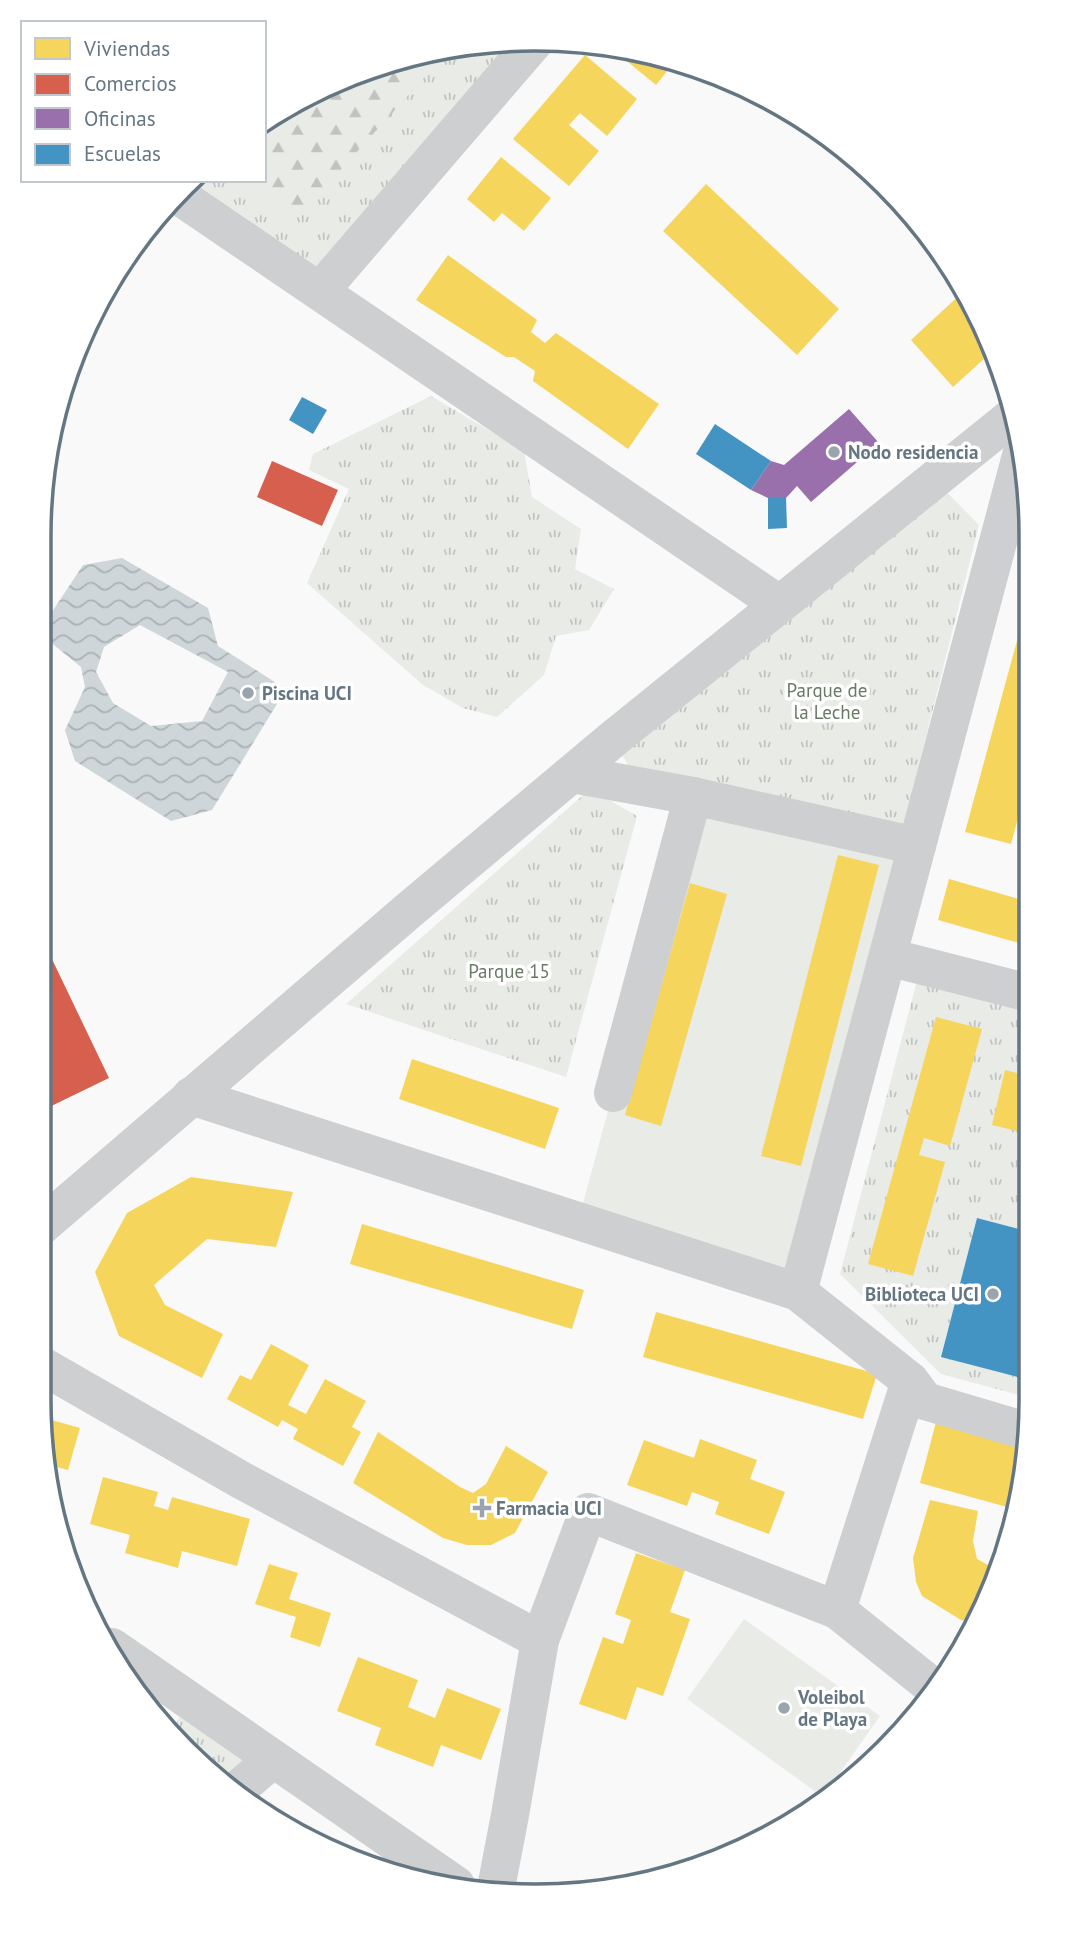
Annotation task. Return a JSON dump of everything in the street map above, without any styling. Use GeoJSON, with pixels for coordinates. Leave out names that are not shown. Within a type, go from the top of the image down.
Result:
{"type":"FeatureCollection","features":[{"type":"Feature","properties":{"kind":"street"},"geometry":{"type":"LineString","coordinates":[[320,291],[526,51]]}},
{"type":"Feature","properties":{"kind":"street"},"geometry":{"type":"LineString","coordinates":[[186,201],[779,604]]}},
{"type":"Feature","properties":{"kind":"street"},"geometry":{"type":"LineString","coordinates":[[51,1218],[572,774],[1006,422]]}},
{"type":"Feature","properties":{"kind":"street"},"geometry":{"type":"LineString","coordinates":[[798,1292],[1015,477]]}},
{"type":"Feature","properties":{"kind":"street"},"geometry":{"type":"LineString","coordinates":[[572,774],[693,796],[917,846]]}},
{"type":"Feature","properties":{"kind":"street"},"geometry":{"type":"LineString","coordinates":[[613,1093],[693,796]]}},
{"type":"Feature","properties":{"kind":"street"},"geometry":{"type":"LineString","coordinates":[[888,957],[1019,990]]}},
{"type":"Feature","properties":{"kind":"street"},"geometry":{"type":"LineString","coordinates":[[191,1096],[798,1292],[910,1381],[925,1401],[1018,1428]]}},
{"type":"Feature","properties":{"kind":"street"},"geometry":{"type":"LineString","coordinates":[[51,1371],[241,1480],[540,1640]]}},
{"type":"Feature","properties":{"kind":"street"},"geometry":{"type":"LineString","coordinates":[[837,1610],[910,1381]]}},
{"type":"Feature","properties":{"kind":"street"},"geometry":{"type":"LineString","coordinates":[[497,1882],[540,1640],[588,1512],[837,1610],[928,1683]]}},
{"type":"Feature","properties":{"kind":"street"},"geometry":{"type":"LineString","coordinates":[[124,1656],[442,1875]]}},
{"type":"Feature","properties":{"kind":"street"},"geometry":{"type":"LineString","coordinates":[[242,1786],[273,1759]]}},
{"type":"Feature","properties":{"kind":"street"},"geometry":{"type":"LineString","coordinates":[[460,1878],[510,1815]]}},
{"type":"Feature","properties":{"kind":"green space"},"geometry":{"type":"Polygon","coordinates":[[[527,51],[320,291],[186,200],[204,182],[266,182],[266,132],[350,88],[379,76],[441,60],[527,51]]]}},
{"type":"Feature","properties":{"kind":"green space"},"geometry":{"type":"Polygon","coordinates":[[[440,60],[297,218],[242,182],[266,182],[266,132],[321,101],[379,76],[440,60]]]}},
{"type":"Feature","properties":{"kind":"green space"},"geometry":{"type":"Polygon","coordinates":[[[431,396],[524,451],[532,497],[581,529],[575,569],[614,589],[589,630],[556,636],[544,675],[497,717],[463,708],[423,685],[307,583],[349,489],[309,470],[313,454],[431,396]]]}},
{"type":"Feature","properties":{"kind":"green space","name":"Parque de la Leche"},"geometry":{"type":"Polygon","coordinates":[[[935,480],[979,525],[904,824],[629,767],[613,739],[935,480]]]}},
{"type":"Feature","properties":{"kind":"green space","name":"Parque 15"},"geometry":{"type":"Polygon","coordinates":[[[590,789],[637,816],[566,1077],[346,1004],[590,789]]]}},
{"type":"Feature","properties":{"kind":"green space"},"geometry":{"type":"Polygon","coordinates":[[[693,796],[917,846],[798,1292],[578,1222],[693,796]]]}},
{"type":"Feature","properties":{"kind":"green space"},"geometry":{"type":"Polygon","coordinates":[[[919,973],[1019,999],[1019,1229],[977,1218],[941,1356],[1019,1377],[1019,1395],[941,1374],[840,1274],[919,973]]]}},
{"type":"Feature","properties":{"kind":"green space","name":"Voleibol de Playa"},"geometry":{"type":"Polygon","coordinates":[[[744,1619],[880,1716],[835,1780],[818,1793],[687,1699],[744,1619]]]}},
{"type":"Feature","properties":{"kind":"green space"},"geometry":{"type":"Polygon","coordinates":[[[189,1700],[273,1759],[242,1786],[176,1724],[189,1700]]]}},
{"type":"Feature","properties":{"kind":"water","name":"Piscina UCI"},"geometry":{"type":"Polygon","coordinates":[[[122,558],[208,608],[218,646],[278,684],[280,699],[212,810],[171,821],[75,761],[65,730],[85,687],[81,667],[51,643],[51,613],[83,565],[122,558]],[[140,625],[104,647],[96,672],[113,703],[151,726],[202,721],[228,672],[140,625]]]}},
{"type":"Feature","properties":{"kind":"building: Viviendas"},"geometry":{"type":"Polygon","coordinates":[[[585,55],[637,99],[607,136],[580,113],[569,125],[599,151],[569,186],[513,139],[585,55]]]}},
{"type":"Feature","properties":{"kind":"building: Viviendas"},"geometry":{"type":"Polygon","coordinates":[[[625,59],[668,69],[656,85],[625,59]]]}},
{"type":"Feature","properties":{"kind":"building: Viviendas"},"geometry":{"type":"Polygon","coordinates":[[[501,157],[551,198],[524,231],[502,213],[494,222],[467,199],[501,157]]]}},
{"type":"Feature","properties":{"kind":"building: Viviendas"},"geometry":{"type":"Polygon","coordinates":[[[706,184],[839,309],[797,355],[663,231],[706,184]]]}},
{"type":"Feature","properties":{"kind":"building: Viviendas"},"geometry":{"type":"Polygon","coordinates":[[[448,255],[537,320],[531,332],[545,343],[556,333],[659,404],[628,449],[533,381],[535,371],[514,357],[506,357],[416,300],[448,255]]]}},
{"type":"Feature","properties":{"kind":"building: Viviendas"},"geometry":{"type":"Polygon","coordinates":[[[957,298],[985,358],[953,387],[911,340],[957,298]]]}},
{"type":"Feature","properties":{"kind":"building: Viviendas"},"geometry":{"type":"Polygon","coordinates":[[[1019,633],[1019,814],[1011,844],[965,832],[1019,633]]]}},
{"type":"Feature","properties":{"kind":"building: Viviendas"},"geometry":{"type":"Polygon","coordinates":[[[838,855],[879,865],[801,1166],[761,1156],[838,855]]]}},
{"type":"Feature","properties":{"kind":"building: Viviendas"},"geometry":{"type":"Polygon","coordinates":[[[949,879],[1019,899],[1019,943],[938,920],[949,879]]]}},
{"type":"Feature","properties":{"kind":"building: Viviendas"},"geometry":{"type":"Polygon","coordinates":[[[690,883],[727,894],[661,1126],[625,1115],[690,883]]]}},
{"type":"Feature","properties":{"kind":"building: Viviendas"},"geometry":{"type":"Polygon","coordinates":[[[936,1017],[982,1029],[950,1146],[924,1138],[919,1155],[945,1162],[913,1276],[868,1264],[936,1017]]]}},
{"type":"Feature","properties":{"kind":"building: Viviendas"},"geometry":{"type":"Polygon","coordinates":[[[412,1059],[559,1108],[545,1149],[399,1099],[412,1059]]]}},
{"type":"Feature","properties":{"kind":"building: Viviendas"},"geometry":{"type":"Polygon","coordinates":[[[1005,1070],[1019,1074],[1019,1132],[992,1125],[1005,1070]]]}},
{"type":"Feature","properties":{"kind":"building: Viviendas"},"geometry":{"type":"Polygon","coordinates":[[[191,1177],[293,1192],[276,1247],[207,1239],[154,1285],[165,1305],[223,1334],[202,1378],[119,1336],[95,1272],[127,1213],[191,1177]]]}},
{"type":"Feature","properties":{"kind":"building: Viviendas"},"geometry":{"type":"Polygon","coordinates":[[[362,1224],[584,1290],[572,1329],[350,1264],[362,1224]]]}},
{"type":"Feature","properties":{"kind":"building: Viviendas"},"geometry":{"type":"Polygon","coordinates":[[[656,1312],[877,1374],[863,1419],[643,1357],[656,1312]]]}},
{"type":"Feature","properties":{"kind":"building: Viviendas"},"geometry":{"type":"Polygon","coordinates":[[[271,1344],[309,1365],[288,1405],[306,1414],[325,1379],[366,1401],[352,1427],[361,1432],[343,1466],[293,1439],[298,1429],[282,1420],[278,1427],[227,1399],[240,1375],[251,1380],[271,1344]]]}},
{"type":"Feature","properties":{"kind":"building: Viviendas"},"geometry":{"type":"Polygon","coordinates":[[[52,1420],[80,1428],[68,1470],[56,1467],[52,1420]]]}},
{"type":"Feature","properties":{"kind":"building: Viviendas"},"geometry":{"type":"Polygon","coordinates":[[[936,1422],[1017,1445],[1007,1507],[920,1483],[936,1422]]]}},
{"type":"Feature","properties":{"kind":"building: Viviendas"},"geometry":{"type":"Polygon","coordinates":[[[378,1432],[473,1493],[486,1484],[506,1446],[548,1472],[515,1533],[491,1545],[467,1545],[443,1538],[353,1483],[378,1432]]]}},
{"type":"Feature","properties":{"kind":"building: Viviendas"},"geometry":{"type":"Polygon","coordinates":[[[700,1439],[757,1460],[750,1479],[785,1492],[769,1534],[715,1514],[719,1502],[692,1492],[687,1506],[627,1485],[644,1440],[694,1458],[700,1439]]]}},
{"type":"Feature","properties":{"kind":"building: Viviendas"},"geometry":{"type":"Polygon","coordinates":[[[103,1477],[158,1492],[154,1506],[168,1510],[172,1497],[250,1519],[237,1566],[182,1551],[178,1568],[125,1553],[130,1535],[90,1524],[103,1477]]]}},
{"type":"Feature","properties":{"kind":"building: Viviendas"},"geometry":{"type":"Polygon","coordinates":[[[930,1500],[978,1511],[973,1541],[977,1559],[990,1566],[965,1621],[922,1596],[916,1582],[913,1558],[930,1500]]]}},
{"type":"Feature","properties":{"kind":"building: Viviendas"},"geometry":{"type":"Polygon","coordinates":[[[636,1553],[685,1570],[670,1612],[690,1619],[663,1696],[637,1687],[626,1720],[579,1704],[603,1637],[623,1644],[631,1620],[615,1614],[636,1553]]]}},
{"type":"Feature","properties":{"kind":"building: Viviendas"},"geometry":{"type":"Polygon","coordinates":[[[269,1564],[298,1573],[289,1599],[331,1613],[320,1647],[290,1637],[296,1617],[255,1604],[269,1564]]]}},
{"type":"Feature","properties":{"kind":"building: Viviendas"},"geometry":{"type":"Polygon","coordinates":[[[358,1657],[418,1680],[408,1707],[435,1718],[447,1688],[501,1709],[481,1760],[441,1745],[433,1767],[375,1745],[381,1728],[337,1711],[358,1657]]]}},
{"type":"Feature","properties":{"kind":"building: Comercios"},"geometry":{"type":"Polygon","coordinates":[[[272,461],[338,490],[322,526],[257,497],[272,461]]]}},
{"type":"Feature","properties":{"kind":"building: Comercios"},"geometry":{"type":"Polygon","coordinates":[[[51,957],[109,1078],[51,1106],[51,957]]]}},
{"type":"Feature","properties":{"kind":"building: Oficinas","name":"Nodo residencia"},"geometry":{"type":"Polygon","coordinates":[[[849,409],[879,443],[811,502],[797,486],[786,498],[768,498],[751,490],[771,461],[784,465],[849,409]]]}},
{"type":"Feature","properties":{"kind":"building: Escuelas"},"geometry":{"type":"Polygon","coordinates":[[[302,397],[327,410],[313,434],[289,420],[302,397]]]}},
{"type":"Feature","properties":{"kind":"building: Escuelas"},"geometry":{"type":"Polygon","coordinates":[[[715,424],[771,461],[751,490],[696,454],[715,424]]]}},
{"type":"Feature","properties":{"kind":"building: Escuelas"},"geometry":{"type":"Polygon","coordinates":[[[768,498],[786,498],[787,528],[768,529],[768,498]]]}},
{"type":"Feature","properties":{"kind":"building: Escuelas","name":"Biblioteca UCI"},"geometry":{"type":"Polygon","coordinates":[[[977,1218],[1019,1229],[1019,1377],[941,1357],[977,1218]]]}},
{"type":"Feature","properties":{"kind":"place","name":"Nodo residencia"},"geometry":{"type":"Point","coordinates":[834,452]}},
{"type":"Feature","properties":{"kind":"place","name":"Piscina UCI"},"geometry":{"type":"Point","coordinates":[248,693]}},
{"type":"Feature","properties":{"kind":"place","name":"Biblioteca UCI"},"geometry":{"type":"Point","coordinates":[993,1294]}},
{"type":"Feature","properties":{"kind":"place","name":"Farmacia UCI"},"geometry":{"type":"Point","coordinates":[482,1508]}},
{"type":"Feature","properties":{"kind":"place","name":"Voleibol de Playa"},"geometry":{"type":"Point","coordinates":[784,1708]}}]}
